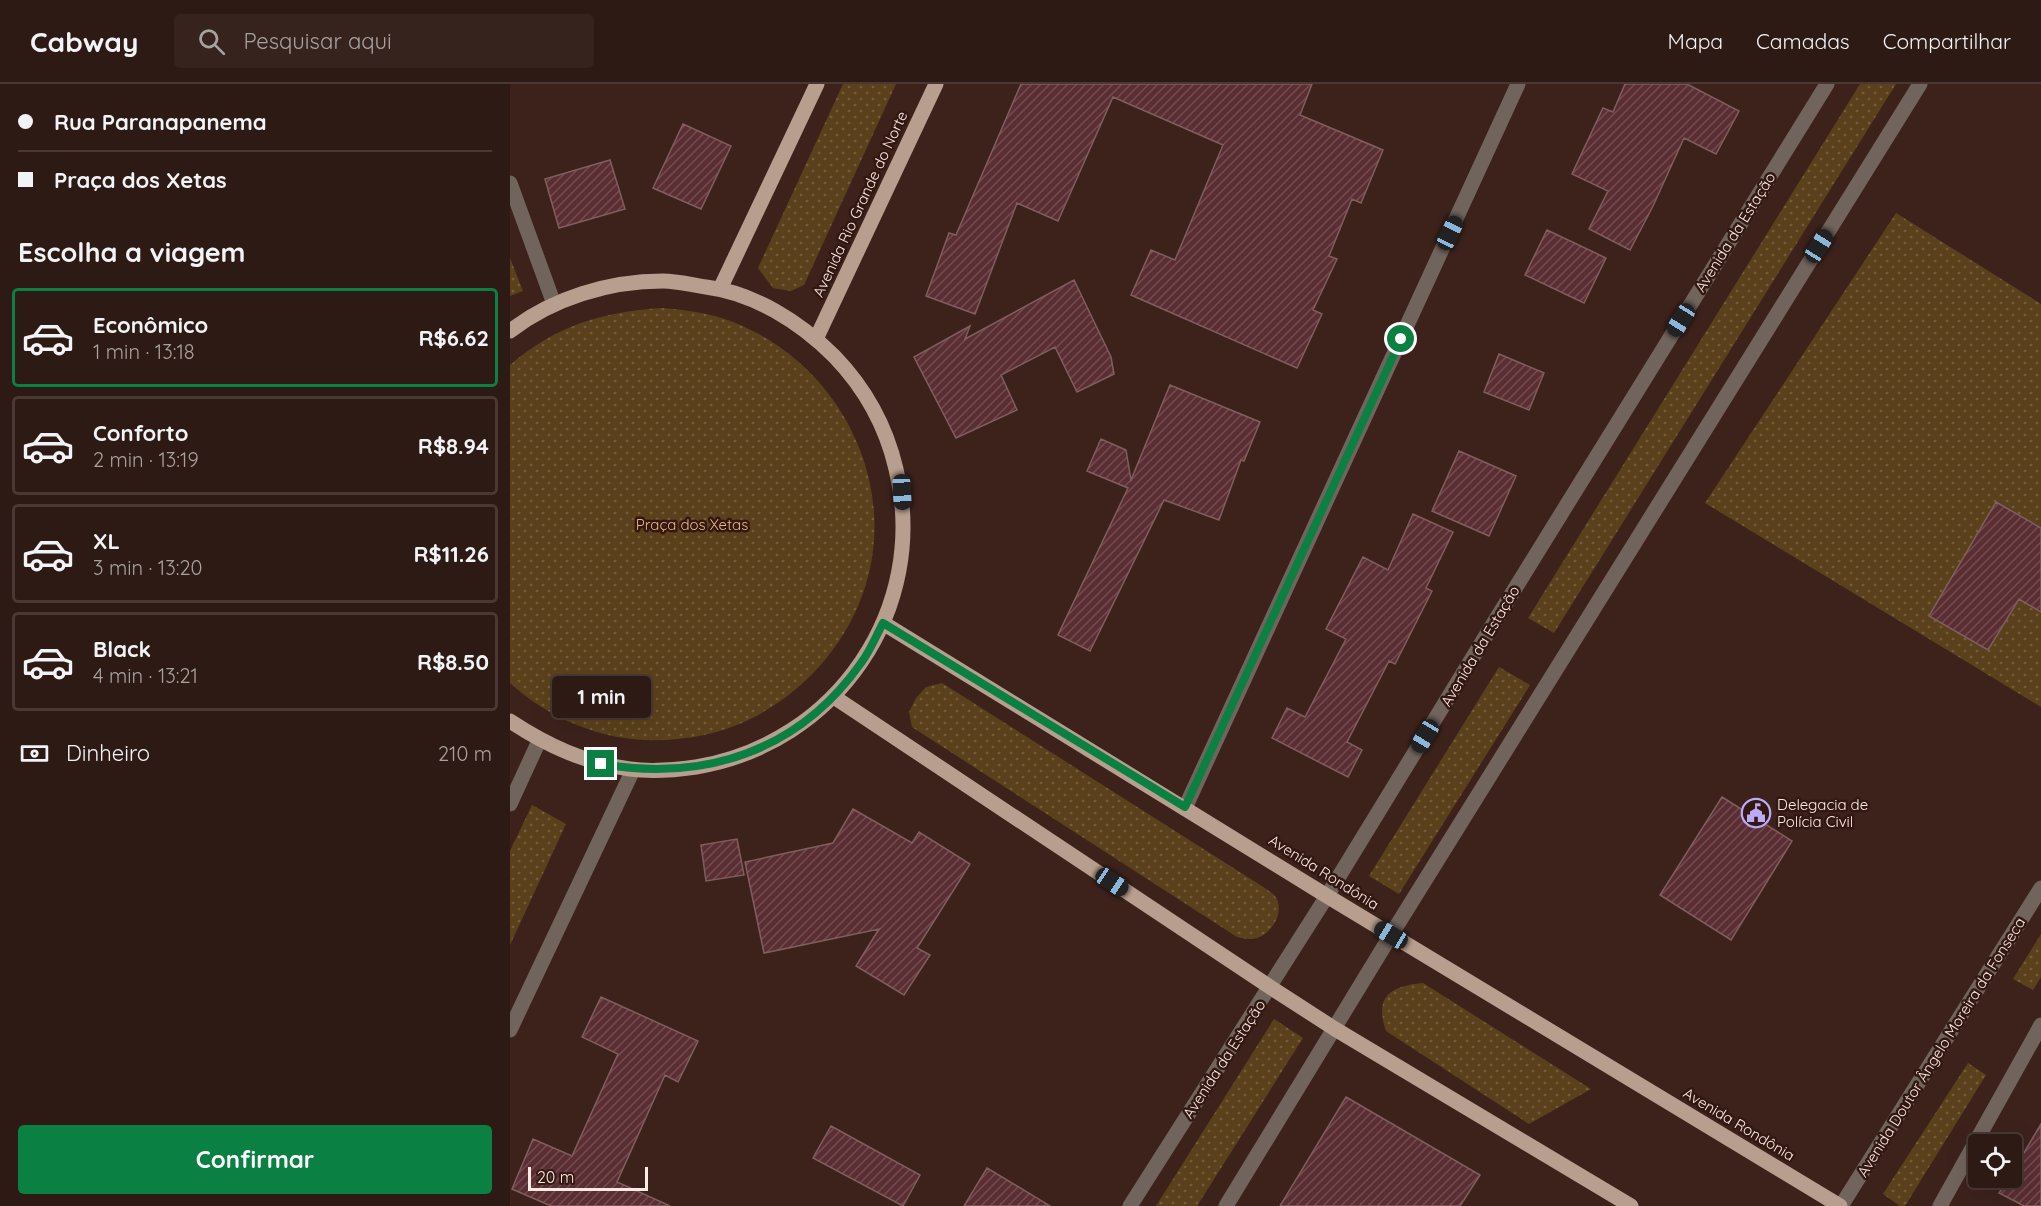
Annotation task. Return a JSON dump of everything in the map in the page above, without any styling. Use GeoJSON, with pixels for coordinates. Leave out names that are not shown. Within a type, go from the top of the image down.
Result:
{"type":"FeatureCollection","features":[{"type":"Feature","properties":{"kind":"main road"},"geometry":{"type":"LineString","coordinates":[[720,289],[817,84]]}},
{"type":"Feature","properties":{"kind":"main road","name":"Avenida Rio Grande do Norte"},"geometry":{"type":"LineString","coordinates":[[816,339],[936,84]]}},
{"type":"Feature","properties":{"kind":"main road"},"geometry":{"type":"LineString","coordinates":[[510,331],[554,304],[608,286],[664,281],[720,289],[771,308],[816,339],[848,370],[873,407],[891,448],[902,492],[904,536],[897,580],[883,623],[862,662],[834,697],[800,725],[762,748],[721,763],[677,770],[633,770],[601,764],[569,754],[539,741],[510,721]]}},
{"type":"Feature","properties":{"kind":"main road","name":"Avenida Rondônia"},"geometry":{"type":"LineString","coordinates":[[883,623],[1391,935],[1840,1206]]}},
{"type":"Feature","properties":{"kind":"main road"},"geometry":{"type":"LineString","coordinates":[[834,697],[1335,1029],[1631,1206]]}},
{"type":"Feature","properties":{"kind":"street"},"geometry":{"type":"LineString","coordinates":[[1185,807],[1518,84]]}},
{"type":"Feature","properties":{"kind":"street","name":"Avenida da Estação"},"geometry":{"type":"LineString","coordinates":[[1130,1206],[1327,896],[1827,84]]}},
{"type":"Feature","properties":{"kind":"street"},"geometry":{"type":"LineString","coordinates":[[1226,1206],[1391,935],[1920,84]]}},
{"type":"Feature","properties":{"kind":"street"},"geometry":{"type":"LineString","coordinates":[[510,183],[554,304]]}},
{"type":"Feature","properties":{"kind":"street"},"geometry":{"type":"LineString","coordinates":[[510,804],[539,741]]}},
{"type":"Feature","properties":{"kind":"street"},"geometry":{"type":"LineString","coordinates":[[510,1030],[633,770]]}},
{"type":"Feature","properties":{"kind":"street","name":"Avenida Doutor Ângelo Moreira da Fonseca"},"geometry":{"type":"LineString","coordinates":[[1840,1206],[2041,888]]}},
{"type":"Feature","properties":{"kind":"street"},"geometry":{"type":"LineString","coordinates":[[1940,1206],[2041,1025]]}},
{"type":"Feature","properties":{"kind":"green space"},"geometry":{"type":"Polygon","coordinates":[[[843,84],[896,84],[804,285],[791,291],[773,288],[758,268],[843,84]]]}},
{"type":"Feature","properties":{"kind":"green space"},"geometry":{"type":"Polygon","coordinates":[[[1860,84],[1896,84],[1554,633],[1528,618],[1860,84]]]}},
{"type":"Feature","properties":{"kind":"green space"},"geometry":{"type":"Polygon","coordinates":[[[1896,213],[2041,304],[2041,707],[1705,503],[1896,213]]]}},
{"type":"Feature","properties":{"kind":"green space"},"geometry":{"type":"Polygon","coordinates":[[[510,258],[523,291],[510,296],[510,258]]]}},
{"type":"Feature","properties":{"kind":"green space","name":"Praça dos Xetas"},"geometry":{"type":"Polygon","coordinates":[[[662,308],[716,316],[770,340],[802,365],[829,394],[850,428],[865,465],[873,504],[874,544],[866,584],[856,611],[842,637],[805,681],[782,700],[732,727],[704,735],[654,740],[609,735],[567,721],[546,710],[510,683],[510,365],[545,340],[581,323],[620,313],[662,308]]]}},
{"type":"Feature","properties":{"kind":"green space"},"geometry":{"type":"Polygon","coordinates":[[[1499,667],[1530,685],[1399,894],[1369,876],[1499,667]]]}},
{"type":"Feature","properties":{"kind":"green space"},"geometry":{"type":"Polygon","coordinates":[[[942,683],[1268,890],[1275,896],[1279,909],[1270,930],[1258,938],[1237,937],[912,727],[909,712],[916,698],[926,687],[942,683]]]}},
{"type":"Feature","properties":{"kind":"green space"},"geometry":{"type":"Polygon","coordinates":[[[532,805],[566,824],[510,945],[510,851],[532,805]]]}},
{"type":"Feature","properties":{"kind":"green space"},"geometry":{"type":"Polygon","coordinates":[[[2041,934],[2041,977],[2033,990],[2013,979],[2041,934]]]}},
{"type":"Feature","properties":{"kind":"green space"},"geometry":{"type":"Polygon","coordinates":[[[1423,983],[1591,1089],[1529,1124],[1386,1031],[1382,1009],[1388,995],[1402,987],[1423,983]]]}},
{"type":"Feature","properties":{"kind":"green space"},"geometry":{"type":"Polygon","coordinates":[[[1274,1019],[1303,1038],[1197,1206],[1156,1206],[1274,1019]]]}},
{"type":"Feature","properties":{"kind":"green space"},"geometry":{"type":"Polygon","coordinates":[[[1968,1063],[1986,1075],[1905,1206],[1900,1206],[1883,1194],[1968,1063]]]}},
{"type":"Feature","properties":{"kind":"building"},"geometry":{"type":"Polygon","coordinates":[[[1021,84],[1312,84],[1300,115],[1383,150],[1361,203],[1352,199],[1329,256],[1337,259],[1313,310],[1322,314],[1297,368],[1131,295],[1151,250],[1175,260],[1223,145],[1113,97],[1058,221],[1017,203],[975,314],[926,296],[949,233],[956,235],[1021,84]]]}},
{"type":"Feature","properties":{"kind":"building"},"geometry":{"type":"Polygon","coordinates":[[[1625,84],[1687,84],[1739,111],[1716,154],[1684,138],[1630,250],[1589,229],[1608,191],[1572,174],[1603,108],[1613,112],[1625,84]]]}},
{"type":"Feature","properties":{"kind":"building"},"geometry":{"type":"Polygon","coordinates":[[[683,124],[731,146],[701,209],[653,188],[683,124]]]}},
{"type":"Feature","properties":{"kind":"building"},"geometry":{"type":"Polygon","coordinates":[[[610,160],[625,209],[559,228],[545,179],[610,160]]]}},
{"type":"Feature","properties":{"kind":"building"},"geometry":{"type":"Polygon","coordinates":[[[1547,230],[1606,258],[1584,303],[1525,275],[1547,230]]]}},
{"type":"Feature","properties":{"kind":"building"},"geometry":{"type":"Polygon","coordinates":[[[1074,280],[1111,357],[1114,374],[1077,392],[1055,347],[1001,375],[1017,410],[956,438],[914,357],[970,326],[965,339],[1074,280]]]}},
{"type":"Feature","properties":{"kind":"building"},"geometry":{"type":"Polygon","coordinates":[[[1499,354],[1544,373],[1529,410],[1484,392],[1499,354]]]}},
{"type":"Feature","properties":{"kind":"building"},"geometry":{"type":"Polygon","coordinates":[[[1170,385],[1260,422],[1244,461],[1241,460],[1219,520],[1164,500],[1090,651],[1058,635],[1128,488],[1087,471],[1101,439],[1126,450],[1131,480],[1170,385]]]}},
{"type":"Feature","properties":{"kind":"building"},"geometry":{"type":"Polygon","coordinates":[[[1459,451],[1516,476],[1489,536],[1432,511],[1459,451]]]}},
{"type":"Feature","properties":{"kind":"building"},"geometry":{"type":"Polygon","coordinates":[[[1996,502],[2041,528],[2041,612],[2019,599],[1988,650],[1929,616],[1996,502]]]}},
{"type":"Feature","properties":{"kind":"building"},"geometry":{"type":"Polygon","coordinates":[[[1413,514],[1453,532],[1426,588],[1432,591],[1395,664],[1389,661],[1347,742],[1362,750],[1348,777],[1272,738],[1287,708],[1305,717],[1346,639],[1326,629],[1363,557],[1388,570],[1413,514]]]}},
{"type":"Feature","properties":{"kind":"building"},"geometry":{"type":"Polygon","coordinates":[[[1722,797],[1792,841],[1731,940],[1660,895],[1722,797]]]}},
{"type":"Feature","properties":{"kind":"building"},"geometry":{"type":"Polygon","coordinates":[[[853,809],[912,843],[919,832],[970,864],[917,948],[930,955],[904,995],[856,966],[879,929],[764,953],[745,862],[833,843],[853,809]]]}},
{"type":"Feature","properties":{"kind":"building"},"geometry":{"type":"Polygon","coordinates":[[[737,839],[744,875],[706,881],[701,845],[737,839]]]}},
{"type":"Feature","properties":{"kind":"building"},"geometry":{"type":"Polygon","coordinates":[[[601,997],[698,1041],[678,1082],[665,1075],[617,1182],[670,1206],[551,1206],[512,1189],[533,1139],[572,1156],[618,1054],[582,1037],[601,997]]]}},
{"type":"Feature","properties":{"kind":"building"},"geometry":{"type":"Polygon","coordinates":[[[1346,1097],[1480,1175],[1460,1206],[1280,1206],[1346,1097]]]}},
{"type":"Feature","properties":{"kind":"building"},"geometry":{"type":"Polygon","coordinates":[[[2041,1124],[2041,1206],[2024,1206],[1999,1193],[2002,1188],[2022,1188],[2022,1156],[2041,1124]]]}},
{"type":"Feature","properties":{"kind":"building"},"geometry":{"type":"Polygon","coordinates":[[[831,1126],[920,1175],[903,1206],[813,1158],[831,1126]]]}},
{"type":"Feature","properties":{"kind":"building"},"geometry":{"type":"Polygon","coordinates":[[[987,1168],[1050,1206],[964,1206],[987,1168]]]}},
{"type":"Feature","properties":{"kind":"place","name":"Delegacia de Polícia Civil"},"geometry":{"type":"Point","coordinates":[1756,813]}},
{"type":"Feature","properties":{"kind":"route"},"geometry":{"type":"LineString","coordinates":[[601,764],[633,770],[677,770],[721,763],[762,748],[800,725],[834,697],[862,662],[883,623],[1185,807],[1401,339]]}}]}
